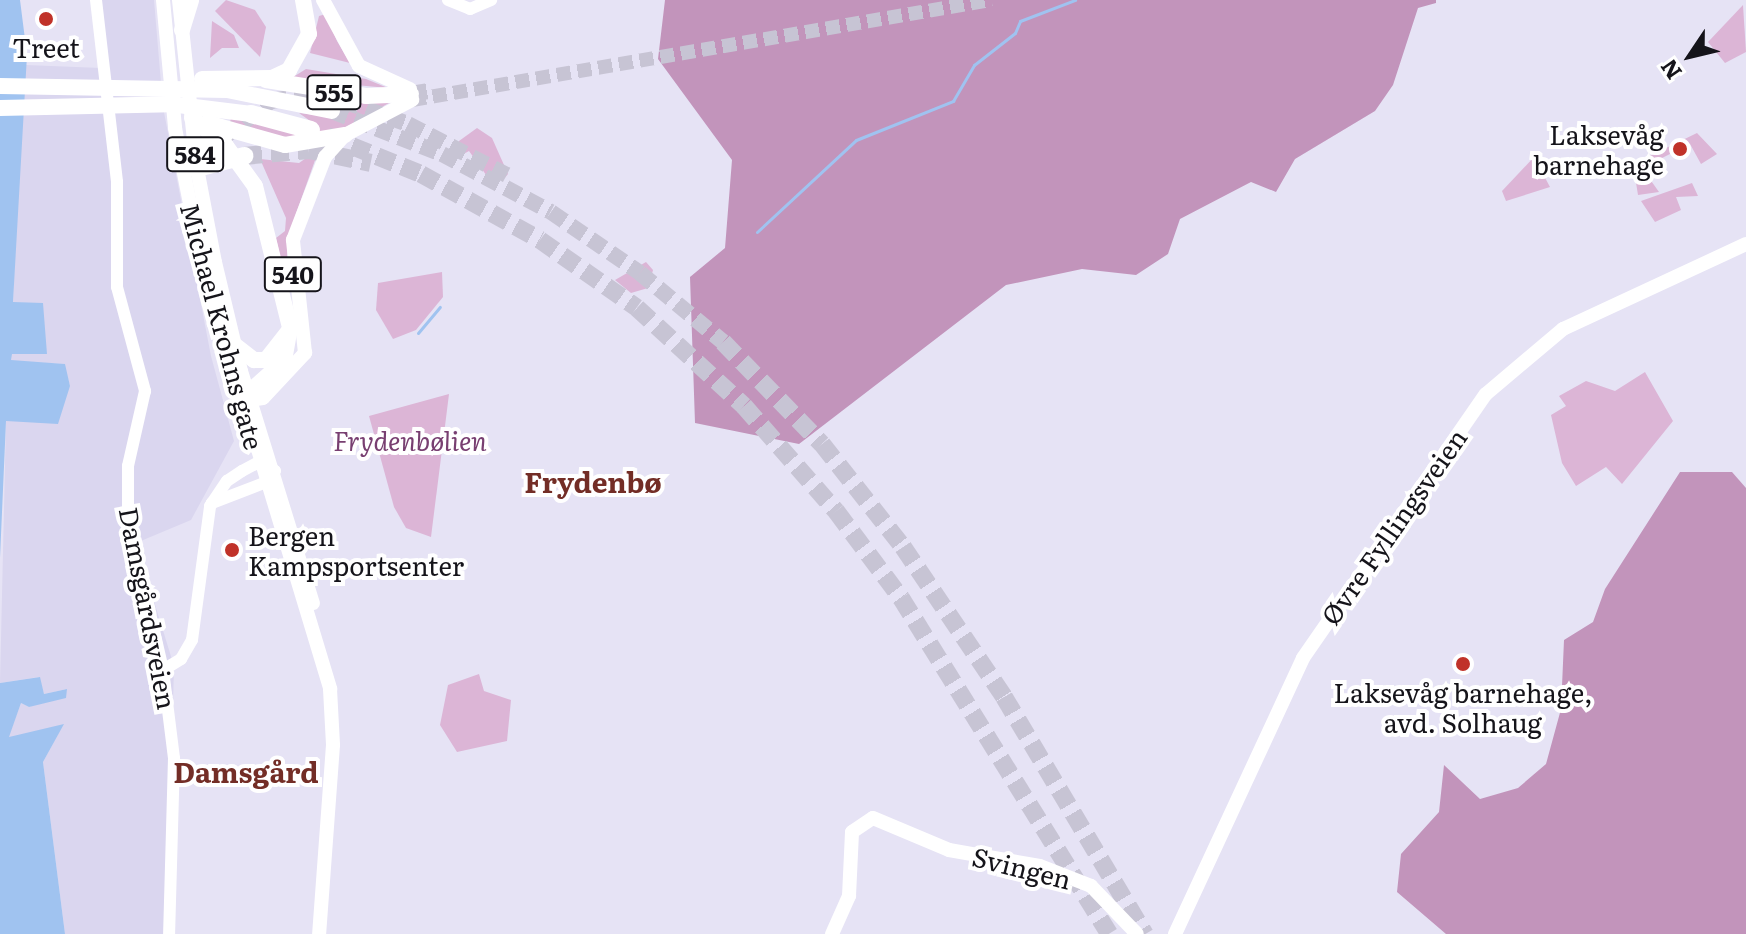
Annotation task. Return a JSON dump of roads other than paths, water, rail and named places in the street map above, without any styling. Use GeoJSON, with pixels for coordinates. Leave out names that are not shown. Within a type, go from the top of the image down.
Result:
{"type":"FeatureCollection","features":[{"type":"Feature","properties":{"kind":"highway"},"geometry":{"type":"LineString","coordinates":[[182,30],[191,0]]}},
{"type":"Feature","properties":{"kind":"highway","name":"555"},"geometry":{"type":"LineString","coordinates":[[0,86],[201,84],[257,79],[289,70],[304,48],[310,22],[303,0]]}},
{"type":"Feature","properties":{"kind":"highway","name":"555"},"geometry":{"type":"LineString","coordinates":[[257,79],[366,96],[411,94]]}},
{"type":"Feature","properties":{"kind":"highway","name":"555"},"geometry":{"type":"LineString","coordinates":[[201,84],[332,111]]}},
{"type":"Feature","properties":{"kind":"highway","name":"555"},"geometry":{"type":"LineString","coordinates":[[0,108],[115,108],[194,119],[271,144],[345,135]]}},
{"type":"Feature","properties":{"kind":"highway","name":"555"},"geometry":{"type":"LineString","coordinates":[[194,119],[251,114],[311,130]]}},
{"type":"Feature","properties":{"kind":"highway","name":"555"},"geometry":{"type":"LineString","coordinates":[[192,163],[220,135],[194,119]]}},
{"type":"Feature","properties":{"kind":"highway"},"geometry":{"type":"LineString","coordinates":[[194,119],[226,146],[255,186],[290,327],[284,361],[247,398]]}},
{"type":"Feature","properties":{"kind":"highway"},"geometry":{"type":"LineString","coordinates":[[192,163],[244,156]]}},
{"type":"Feature","properties":{"kind":"highway"},"geometry":{"type":"LineString","coordinates":[[236,346],[254,360],[266,360],[290,327]]}},
{"type":"Feature","properties":{"kind":"main road","name":"Michael Krohns gate"},"geometry":{"type":"LineString","coordinates":[[163,0],[233,380],[247,398]]}},
{"type":"Feature","properties":{"kind":"main road","name":"Michael Krohns gate"},"geometry":{"type":"LineString","coordinates":[[179,0],[194,119],[192,163],[236,346],[264,483],[319,639]]}},
{"type":"Feature","properties":{"kind":"main road"},"geometry":{"type":"LineString","coordinates":[[323,0],[359,66],[411,94]]}},
{"type":"Feature","properties":{"kind":"main road","name":"540"},"geometry":{"type":"LineString","coordinates":[[247,398],[292,372],[305,353],[293,240],[311,183],[345,135],[411,94]]}},
{"type":"Feature","properties":{"kind":"main road","name":"Øvre Fyllingsveien"},"geometry":{"type":"LineString","coordinates":[[1175,934],[1303,658],[1486,394],[1563,329],[1746,244]]}},
{"type":"Feature","properties":{"kind":"main road"},"geometry":{"type":"LineString","coordinates":[[247,398],[275,471],[312,595],[333,729],[319,934]]}},
{"type":"Feature","properties":{"kind":"main road","name":"Svingen"},"geometry":{"type":"LineString","coordinates":[[832,934],[849,896],[852,832],[873,818],[892,822],[949,850],[1032,864],[1091,886],[1137,934]]}},
{"type":"Feature","properties":{"kind":"street","name":"Damsgårdsveien"},"geometry":{"type":"LineString","coordinates":[[96,0],[117,182],[117,287],[145,391],[128,466],[127,511],[163,670],[175,785],[169,934]]}},
{"type":"Feature","properties":{"kind":"street"},"geometry":{"type":"LineString","coordinates":[[448,0],[470,9],[491,0]]}},
{"type":"Feature","properties":{"kind":"street"},"geometry":{"type":"LineString","coordinates":[[163,670],[181,659],[192,640],[212,503],[233,477],[259,462],[275,471],[264,483],[212,503]]}},
{"type":"Feature","properties":{"kind":"water"},"geometry":{"type":"Polygon","coordinates":[[[0,0],[20,0],[27,55],[13,302],[43,303],[47,354],[12,354],[11,360],[65,364],[70,386],[58,424],[6,421],[0,558],[0,0]]]}},
{"type":"Feature","properties":{"kind":"water"},"geometry":{"type":"Polygon","coordinates":[[[40,677],[44,694],[67,689],[66,698],[29,707],[21,703],[9,737],[64,724],[43,762],[65,934],[0,934],[0,683],[40,677]]]}},
{"type":"Feature","properties":{"kind":"waterway"},"geometry":{"type":"LineString","coordinates":[[757,232],[856,140],[953,101],[974,65],[1015,33],[1020,21],[1075,0]]}},
{"type":"Feature","properties":{"kind":"waterway"},"geometry":{"type":"LineString","coordinates":[[418,333],[440,307]]}},
{"type":"Feature","properties":{"kind":"tunnel"},"geometry":{"type":"LineString","coordinates":[[412,100],[991,0]]}},
{"type":"Feature","properties":{"kind":"tunnel"},"geometry":{"type":"LineString","coordinates":[[411,94],[434,90]]}},
{"type":"Feature","properties":{"kind":"tunnel"},"geometry":{"type":"LineString","coordinates":[[224,137],[271,101],[321,93],[408,124],[507,175]]}},
{"type":"Feature","properties":{"kind":"tunnel"},"geometry":{"type":"LineString","coordinates":[[332,111],[442,154],[551,212],[640,273],[723,342]]}},
{"type":"Feature","properties":{"kind":"tunnel"},"geometry":{"type":"LineString","coordinates":[[327,136],[421,174],[540,240],[637,308],[744,406],[836,511],[901,598],[1109,934]]}},
{"type":"Feature","properties":{"kind":"tunnel"},"geometry":{"type":"LineString","coordinates":[[244,156],[309,150],[371,163]]}},
{"type":"Feature","properties":{"kind":"tunnel"},"geometry":{"type":"LineString","coordinates":[[723,342],[822,444],[903,547],[1004,697],[1145,934]]}},
{"type":"Feature","properties":{"kind":"place","name":"Treet"},"geometry":{"type":"Point","coordinates":[46,19]}},
{"type":"Feature","properties":{"kind":"place","name":"Laksevåg barnehage"},"geometry":{"type":"Point","coordinates":[1680,149]}},
{"type":"Feature","properties":{"kind":"place","name":"Bergen Kampsportsenter"},"geometry":{"type":"Point","coordinates":[232,550]}},
{"type":"Feature","properties":{"kind":"place","name":"Laksevåg barnehage, avd. Solhaug"},"geometry":{"type":"Point","coordinates":[1463,664]}},
{"type":"Feature","properties":{"kind":"district","name":"Frydenbø"},"geometry":{"type":"Point","coordinates":[593,481]}},
{"type":"Feature","properties":{"kind":"district","name":"Damsgård"},"geometry":{"type":"Point","coordinates":[246,771]}},
{"type":"Feature","properties":{"kind":"park label","name":"Frydenbølien"},"geometry":{"type":"Point","coordinates":[410,440]}}]}
